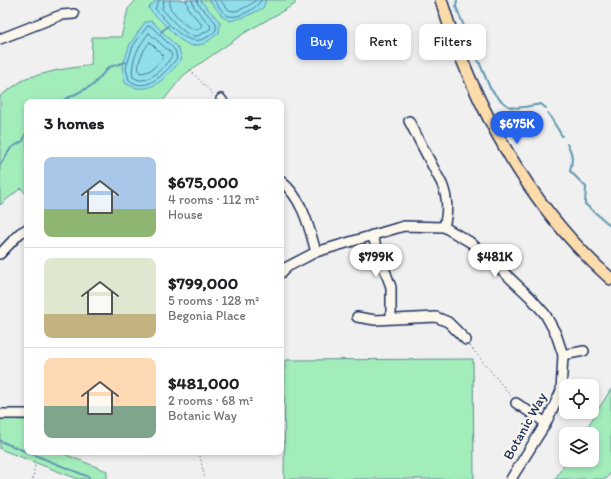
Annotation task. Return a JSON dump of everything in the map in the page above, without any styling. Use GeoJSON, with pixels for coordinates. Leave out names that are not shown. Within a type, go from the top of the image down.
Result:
{"type":"FeatureCollection","features":[{"type":"Feature","properties":{"kind":"main road"},"geometry":{"type":"LineString","coordinates":[[442,0],[452,34],[472,83],[492,125],[512,160],[563,229],[611,279]]}},
{"type":"Feature","properties":{"kind":"street"},"geometry":{"type":"LineString","coordinates":[[0,39],[61,15],[74,14]]}},
{"type":"Feature","properties":{"kind":"street"},"geometry":{"type":"LineString","coordinates":[[409,120],[442,184],[446,195],[448,207],[444,227]]}},
{"type":"Feature","properties":{"kind":"street"},"geometry":{"type":"LineString","coordinates":[[284,183],[304,211],[316,252]]}},
{"type":"Feature","properties":{"kind":"street","name":"Botanic Way"},"geometry":{"type":"LineString","coordinates":[[284,270],[316,252],[404,226],[444,227],[470,242],[530,297],[545,314],[556,334],[563,355],[561,391],[546,423],[511,479]]}},
{"type":"Feature","properties":{"kind":"street"},"geometry":{"type":"LineString","coordinates":[[0,254],[24,231]]}},
{"type":"Feature","properties":{"kind":"street"},"geometry":{"type":"LineString","coordinates":[[372,235],[391,287],[391,319]]}},
{"type":"Feature","properties":{"kind":"street"},"geometry":{"type":"LineString","coordinates":[[358,317],[375,320],[436,317],[448,322],[466,340]]}},
{"type":"Feature","properties":{"kind":"street"},"geometry":{"type":"LineString","coordinates":[[563,355],[584,351]]}},
{"type":"Feature","properties":{"kind":"street"},"geometry":{"type":"LineString","coordinates":[[516,403],[546,423]]}},
{"type":"Feature","properties":{"kind":"street"},"geometry":{"type":"LineString","coordinates":[[0,414],[24,414]]}},
{"type":"Feature","properties":{"kind":"path"},"geometry":{"type":"LineString","coordinates":[[190,70],[219,98]]}},
{"type":"Feature","properties":{"kind":"path"},"geometry":{"type":"LineString","coordinates":[[466,340],[516,403]]}},
{"type":"Feature","properties":{"kind":"path"},"geometry":{"type":"LineString","coordinates":[[200,455],[205,479]]}},
{"type":"Feature","properties":{"kind":"path"},"geometry":{"type":"LineString","coordinates":[[33,479],[35,463]]}},
{"type":"Feature","properties":{"kind":"green space"},"geometry":{"type":"Polygon","coordinates":[[[136,0],[295,0],[295,4],[246,32],[192,69],[183,76],[164,99],[24,99],[24,192],[21,188],[0,205],[0,96],[26,78],[58,70],[91,65],[92,37],[121,37],[128,9],[136,0]]]}},
{"type":"Feature","properties":{"kind":"green space"},"geometry":{"type":"Polygon","coordinates":[[[473,359],[474,479],[284,479],[285,360],[473,359]]]}},
{"type":"Feature","properties":{"kind":"green space"},"geometry":{"type":"Polygon","coordinates":[[[611,389],[611,472],[606,479],[555,479],[563,467],[599,467],[599,427],[587,427],[592,419],[599,419],[599,408],[611,389]]]}},
{"type":"Feature","properties":{"kind":"green space"},"geometry":{"type":"Polygon","coordinates":[[[0,419],[24,420],[24,455],[67,455],[107,471],[107,479],[78,479],[0,449],[0,419]]]}},
{"type":"Feature","properties":{"kind":"water"},"geometry":{"type":"Polygon","coordinates":[[[157,0],[200,0],[220,22],[219,33],[204,44],[191,46],[179,39],[148,8],[157,0]]]}},
{"type":"Feature","properties":{"kind":"water"},"geometry":{"type":"Polygon","coordinates":[[[209,0],[266,0],[263,8],[245,17],[230,21],[223,17],[209,0]]]}},
{"type":"Feature","properties":{"kind":"water"},"geometry":{"type":"Polygon","coordinates":[[[152,21],[179,49],[182,59],[164,78],[157,83],[150,87],[134,87],[125,83],[122,67],[130,44],[145,22],[152,21]]]}},
{"type":"Feature","properties":{"kind":"waterway"},"geometry":{"type":"LineString","coordinates":[[457,0],[456,7],[490,88],[496,96],[502,102],[512,107],[517,108],[541,104],[546,108]]}},
{"type":"Feature","properties":{"kind":"waterway"},"geometry":{"type":"LineString","coordinates":[[161,32],[168,26]]}},
{"type":"Feature","properties":{"kind":"waterway"},"geometry":{"type":"LineString","coordinates":[[66,99],[93,85],[109,67],[126,62]]}},
{"type":"Feature","properties":{"kind":"waterway"},"geometry":{"type":"LineString","coordinates":[[548,113],[562,136]]}},
{"type":"Feature","properties":{"kind":"waterway"},"geometry":{"type":"LineString","coordinates":[[0,165],[11,148],[23,141],[24,138]]}},
{"type":"Feature","properties":{"kind":"waterway"},"geometry":{"type":"LineString","coordinates":[[567,144],[572,157],[570,171],[586,187],[585,204],[611,226]]}},
{"type":"Feature","properties":{"kind":"waterway"},"geometry":{"type":"LineString","coordinates":[[0,441],[24,451]]}},
{"type":"Feature","properties":{"kind":"waterway"},"geometry":{"type":"LineString","coordinates":[[35,455],[89,477]]}}]}
